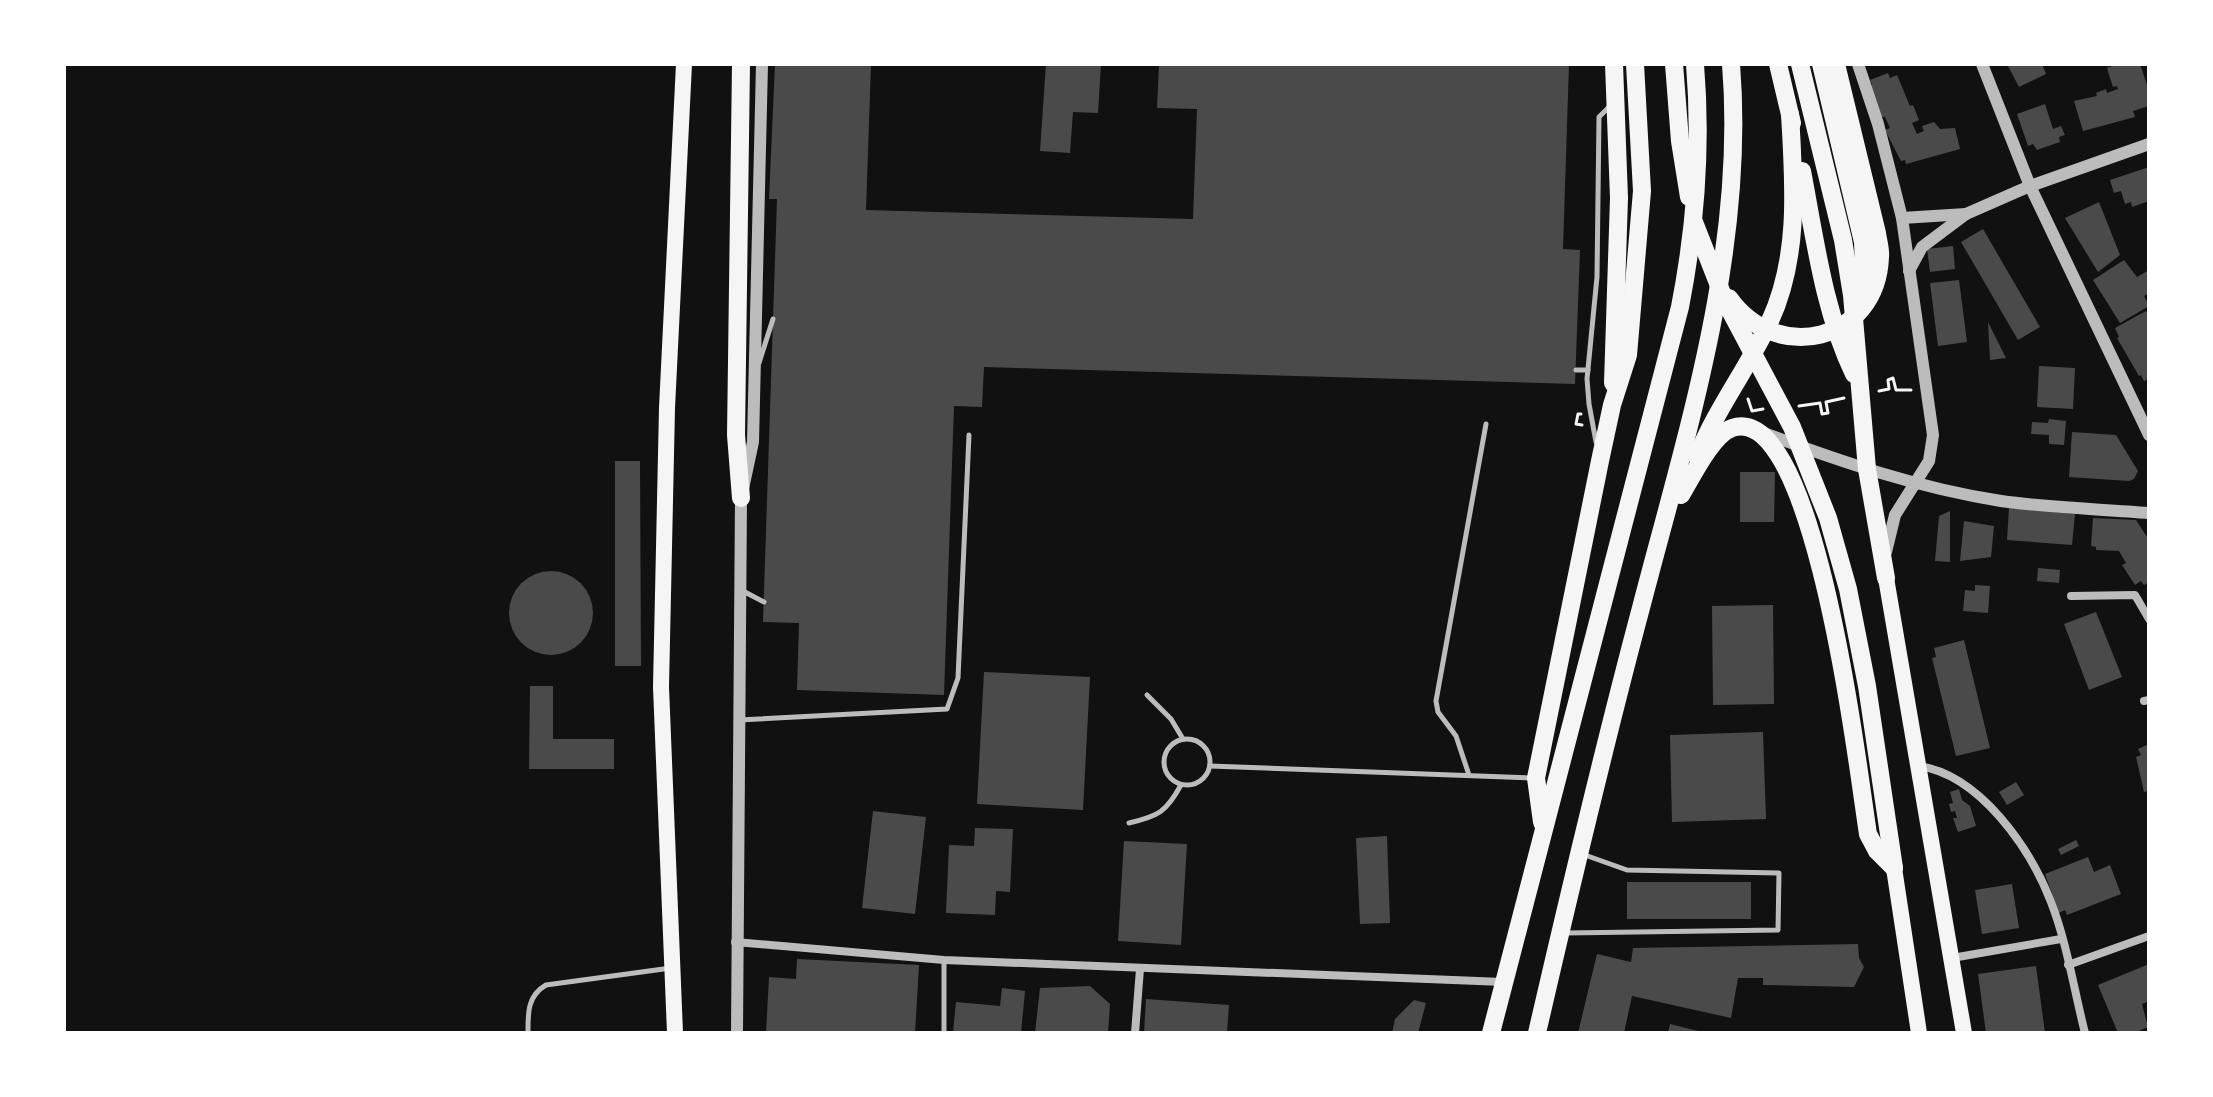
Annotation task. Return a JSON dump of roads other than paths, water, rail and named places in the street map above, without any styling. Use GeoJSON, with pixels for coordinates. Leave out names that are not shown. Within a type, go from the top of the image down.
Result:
{"type":"FeatureCollection","features":[{"type":"Feature","properties":{"kind":"highway"},"geometry":{"type":"LineString","coordinates":[[675,1033],[661,687],[667,408],[684,64]]}},
{"type":"Feature","properties":{"kind":"highway"},"geometry":{"type":"LineString","coordinates":[[741,64],[736,435],[741,498]]}},
{"type":"Feature","properties":{"kind":"highway"},"geometry":{"type":"LineString","coordinates":[[1612,405],[1619,198],[1614,64]]}},
{"type":"Feature","properties":{"kind":"highway"},"geometry":{"type":"LineString","coordinates":[[1544,833],[1536,778],[1612,405],[1628,355],[1638,251],[1642,154],[1635,64]]}},
{"type":"Feature","properties":{"kind":"highway"},"geometry":{"type":"LineString","coordinates":[[1674,64],[1680,141],[1695,223],[1735,323],[1792,427],[1828,518],[1854,620],[1919,1033]]}},
{"type":"Feature","properties":{"kind":"highway"},"geometry":{"type":"LineString","coordinates":[[1491,1033],[1682,296],[1698,174],[1695,64]]}},
{"type":"Feature","properties":{"kind":"highway"},"geometry":{"type":"LineString","coordinates":[[1537,1033],[1715,315],[1728,216],[1732,136],[1731,64]]}},
{"type":"Feature","properties":{"kind":"highway"},"geometry":{"type":"LineString","coordinates":[[1778,64],[1841,348],[1859,384]]}},
{"type":"Feature","properties":{"kind":"highway"},"geometry":{"type":"LineString","coordinates":[[1800,64],[1843,240],[1852,295],[1867,469],[1964,1033]]}},
{"type":"Feature","properties":{"kind":"highway"},"geometry":{"type":"LineString","coordinates":[[1821,64],[1863,242],[1867,323],[1859,384]]}},
{"type":"Feature","properties":{"kind":"highway"},"geometry":{"type":"LineString","coordinates":[[1718,283],[1735,307],[1766,330],[1799,338],[1830,333],[1844,326],[1871,293],[1880,257],[1877,233],[1836,64]]}},
{"type":"Feature","properties":{"kind":"highway"},"geometry":{"type":"LineString","coordinates":[[1640,609],[1707,432],[1770,321],[1786,276],[1793,224],[1790,114]]}},
{"type":"Feature","properties":{"kind":"highway"},"geometry":{"type":"LineString","coordinates":[[1681,495],[1711,447],[1725,432],[1741,426],[1758,431],[1769,440],[1783,462],[1814,541],[1832,618],[1868,834],[1877,851],[1894,868]]}},
{"type":"Feature","properties":{"kind":"street"},"geometry":{"type":"LineString","coordinates":[[737,1033],[735,942],[741,498],[753,442],[762,64]]}},
{"type":"Feature","properties":{"kind":"street"},"geometry":{"type":"LineString","coordinates":[[1858,64],[1888,156],[1902,218],[1933,444],[1929,461],[1917,483],[1907,493],[1891,525],[1886,578]]}},
{"type":"Feature","properties":{"kind":"street"},"geometry":{"type":"LineString","coordinates":[[1982,64],[2030,186],[2149,435]]}},
{"type":"Feature","properties":{"kind":"street"},"geometry":{"type":"LineString","coordinates":[[1909,271],[1922,247],[1966,214],[2030,186],[2149,144]]}},
{"type":"Feature","properties":{"kind":"street"},"geometry":{"type":"LineString","coordinates":[[1902,218],[1966,214]]}},
{"type":"Feature","properties":{"kind":"street"},"geometry":{"type":"LineString","coordinates":[[1758,431],[1917,483],[2003,501],[2149,513]]}},
{"type":"Feature","properties":{"kind":"street"},"geometry":{"type":"LineString","coordinates":[[2071,596],[2135,595],[2149,619]]}},
{"type":"Feature","properties":{"kind":"street"},"geometry":{"type":"LineString","coordinates":[[1919,766],[1960,780],[1973,789],[1995,811],[2044,885],[2052,904],[2085,1033]]}},
{"type":"Feature","properties":{"kind":"street"},"geometry":{"type":"LineString","coordinates":[[2068,965],[2149,936]]}},
{"type":"Feature","properties":{"kind":"street"},"geometry":{"type":"LineString","coordinates":[[1952,958],[2061,939]]}},
{"type":"Feature","properties":{"kind":"street"},"geometry":{"type":"LineString","coordinates":[[735,942],[944,960],[1503,982]]}},
{"type":"Feature","properties":{"kind":"street"},"geometry":{"type":"LineString","coordinates":[[1135,1033],[1140,969]]}},
{"type":"Feature","properties":{"kind":"lane"},"geometry":{"type":"LineString","coordinates":[[1600,461],[1589,404],[1588,370],[1597,277],[1599,117],[1617,100]]}},
{"type":"Feature","properties":{"kind":"lane"},"geometry":{"type":"LineString","coordinates":[[756,372],[773,319]]}},
{"type":"Feature","properties":{"kind":"lane"},"geometry":{"type":"LineString","coordinates":[[1576,370],[1588,370]]}},
{"type":"Feature","properties":{"kind":"lane"},"geometry":{"type":"LineString","coordinates":[[1469,775],[1456,736],[1438,712],[1436,701],[1486,424]]}},
{"type":"Feature","properties":{"kind":"lane"},"geometry":{"type":"LineString","coordinates":[[738,720],[947,709],[958,678],[969,435]]}},
{"type":"Feature","properties":{"kind":"lane"},"geometry":{"type":"LineString","coordinates":[[741,590],[764,602]]}},
{"type":"Feature","properties":{"kind":"lane"},"geometry":{"type":"LineString","coordinates":[[1147,695],[1171,719],[1183,739]]}},
{"type":"Feature","properties":{"kind":"lane"},"geometry":{"type":"LineString","coordinates":[[1183,739],[1197,741],[1208,751],[1210,766],[1208,773],[1197,784],[1181,785],[1168,775],[1164,760],[1170,747],[1183,739]]}},
{"type":"Feature","properties":{"kind":"lane"},"geometry":{"type":"LineString","coordinates":[[1210,766],[1536,778]]}},
{"type":"Feature","properties":{"kind":"lane"},"geometry":{"type":"LineString","coordinates":[[1129,823],[1156,816],[1170,805],[1181,785]]}},
{"type":"Feature","properties":{"kind":"lane"},"geometry":{"type":"LineString","coordinates":[[1561,933],[1778,930],[1779,873],[1627,870],[1580,854]]}},
{"type":"Feature","properties":{"kind":"lane"},"geometry":{"type":"LineString","coordinates":[[944,960],[944,1033]]}},
{"type":"Feature","properties":{"kind":"lane"},"geometry":{"type":"LineString","coordinates":[[528,1033],[530,1002],[546,985],[672,967]]}}]}
